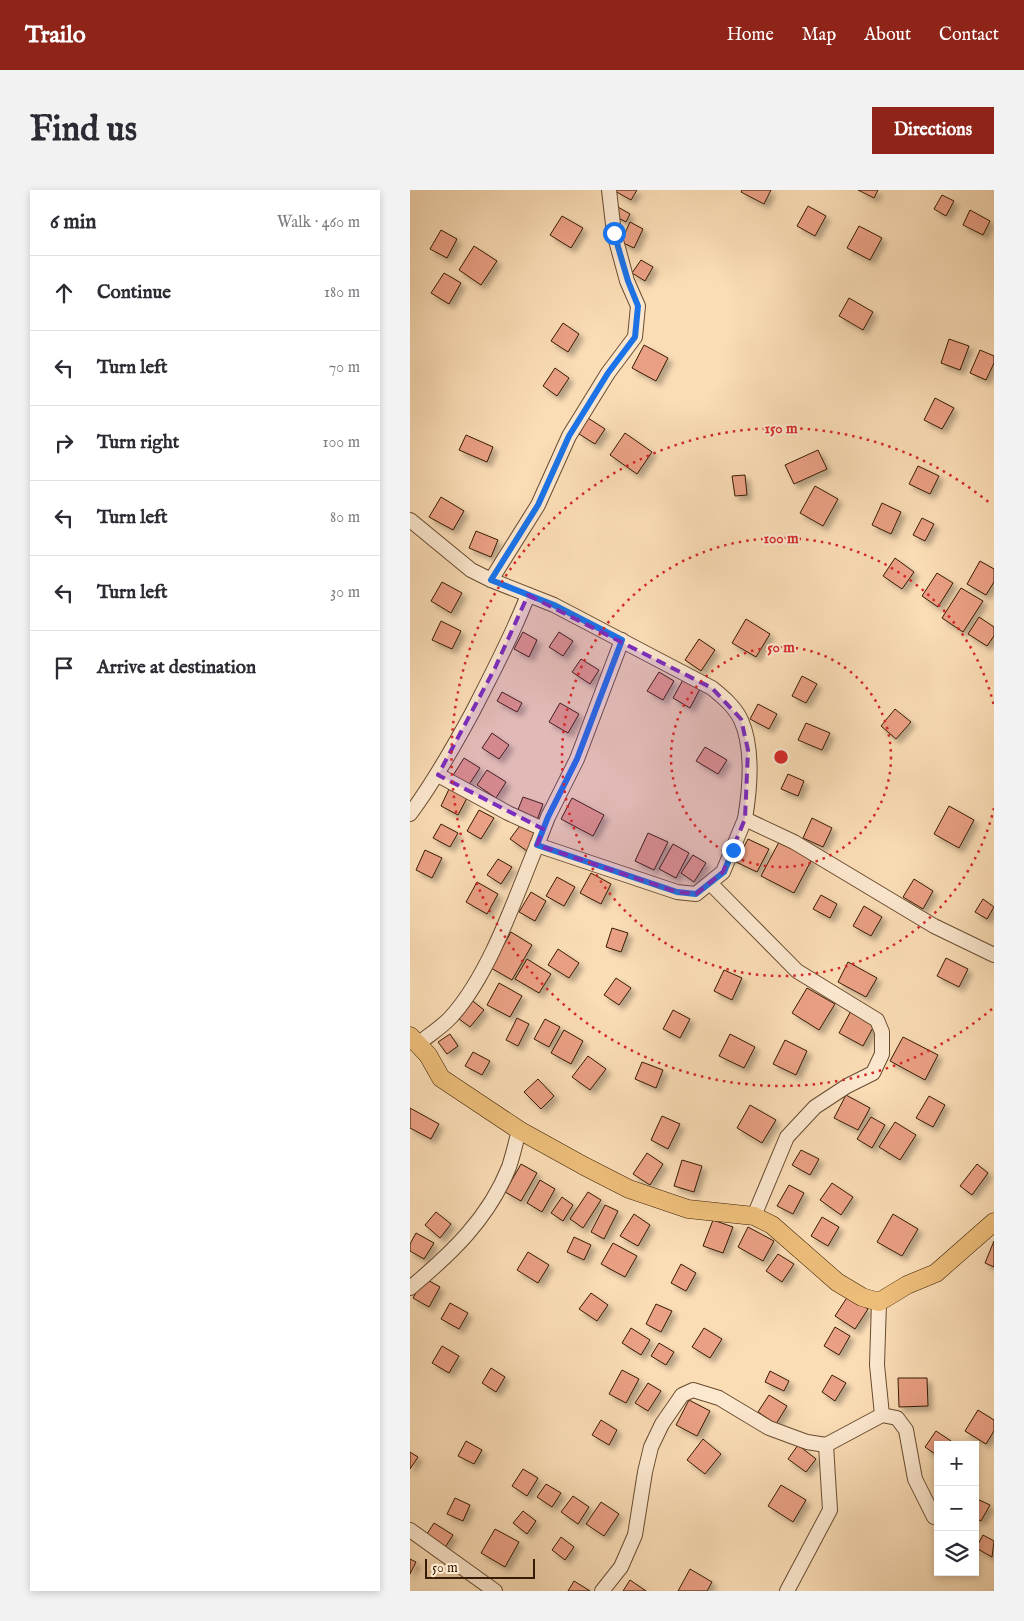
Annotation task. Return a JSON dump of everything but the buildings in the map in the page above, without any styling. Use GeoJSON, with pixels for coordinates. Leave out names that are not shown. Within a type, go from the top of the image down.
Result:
{"type":"FeatureCollection","features":[{"type":"Feature","properties":{"kind":"main road"},"geometry":{"type":"LineString","coordinates":[[414,1040],[428,1054],[440,1078],[519,1130],[584,1166],[629,1188],[688,1209],[754,1216],[772,1225],[837,1282],[862,1297],[879,1302],[907,1285],[936,1273],[994,1222]]}},
{"type":"Feature","properties":{"kind":"street"},"geometry":{"type":"LineString","coordinates":[[491,580],[538,505],[569,436],[608,373],[635,337],[638,306],[628,281],[614,233],[609,190]]}},
{"type":"Feature","properties":{"kind":"street"},"geometry":{"type":"LineString","coordinates":[[411,523],[471,570],[554,605],[712,688],[728,702],[741,719],[748,750],[749,797],[745,819],[724,872],[696,894],[677,892],[537,845]]}},
{"type":"Feature","properties":{"kind":"street"},"geometry":{"type":"LineString","coordinates":[[410,814],[438,775],[496,668],[528,595]]}},
{"type":"Feature","properties":{"kind":"street"},"geometry":{"type":"LineString","coordinates":[[414,1040],[451,1017],[473,986],[497,940],[543,829],[577,759],[622,640]]}},
{"type":"Feature","properties":{"kind":"street"},"geometry":{"type":"LineString","coordinates":[[438,775],[508,813],[543,829]]}},
{"type":"Feature","properties":{"kind":"street"},"geometry":{"type":"LineString","coordinates":[[745,819],[794,842],[934,926],[994,955]]}},
{"type":"Feature","properties":{"kind":"street"},"geometry":{"type":"LineString","coordinates":[[711,884],[797,971],[877,1020],[882,1032],[882,1054],[873,1073],[847,1086],[815,1107],[787,1137],[754,1216]]}},
{"type":"Feature","properties":{"kind":"street"},"geometry":{"type":"LineString","coordinates":[[410,1288],[459,1246],[477,1224],[509,1168],[519,1130]]}},
{"type":"Feature","properties":{"kind":"street"},"geometry":{"type":"LineString","coordinates":[[879,1302],[877,1365],[882,1415]]}},
{"type":"Feature","properties":{"kind":"street"},"geometry":{"type":"LineString","coordinates":[[602,1591],[621,1567],[635,1535],[645,1472],[652,1447],[662,1424],[682,1395],[692,1390],[719,1398],[768,1428],[826,1445],[882,1415],[897,1418],[906,1430],[914,1479],[934,1517]]}},
{"type":"Feature","properties":{"kind":"street"},"geometry":{"type":"LineString","coordinates":[[787,1591],[830,1510],[826,1445]]}},
{"type":"Feature","properties":{"kind":"street"},"geometry":{"type":"LineString","coordinates":[[410,1530],[495,1591]]}},
{"type":"Feature","properties":{"kind":"highlighted area"},"geometry":{"type":"Polygon","coordinates":[[[528,595],[712,688],[741,719],[748,750],[745,819],[723,872],[696,894],[677,892],[537,845],[543,829],[438,775],[495,668],[528,595]]]}},
{"type":"Feature","properties":{"kind":"route"},"geometry":{"type":"LineString","coordinates":[[614,233],[628,281],[638,306],[635,337],[608,373],[569,436],[538,505],[491,580],[554,605],[622,640],[577,759],[548,817],[537,845],[677,892],[696,894],[724,872],[733,850]]}}]}
